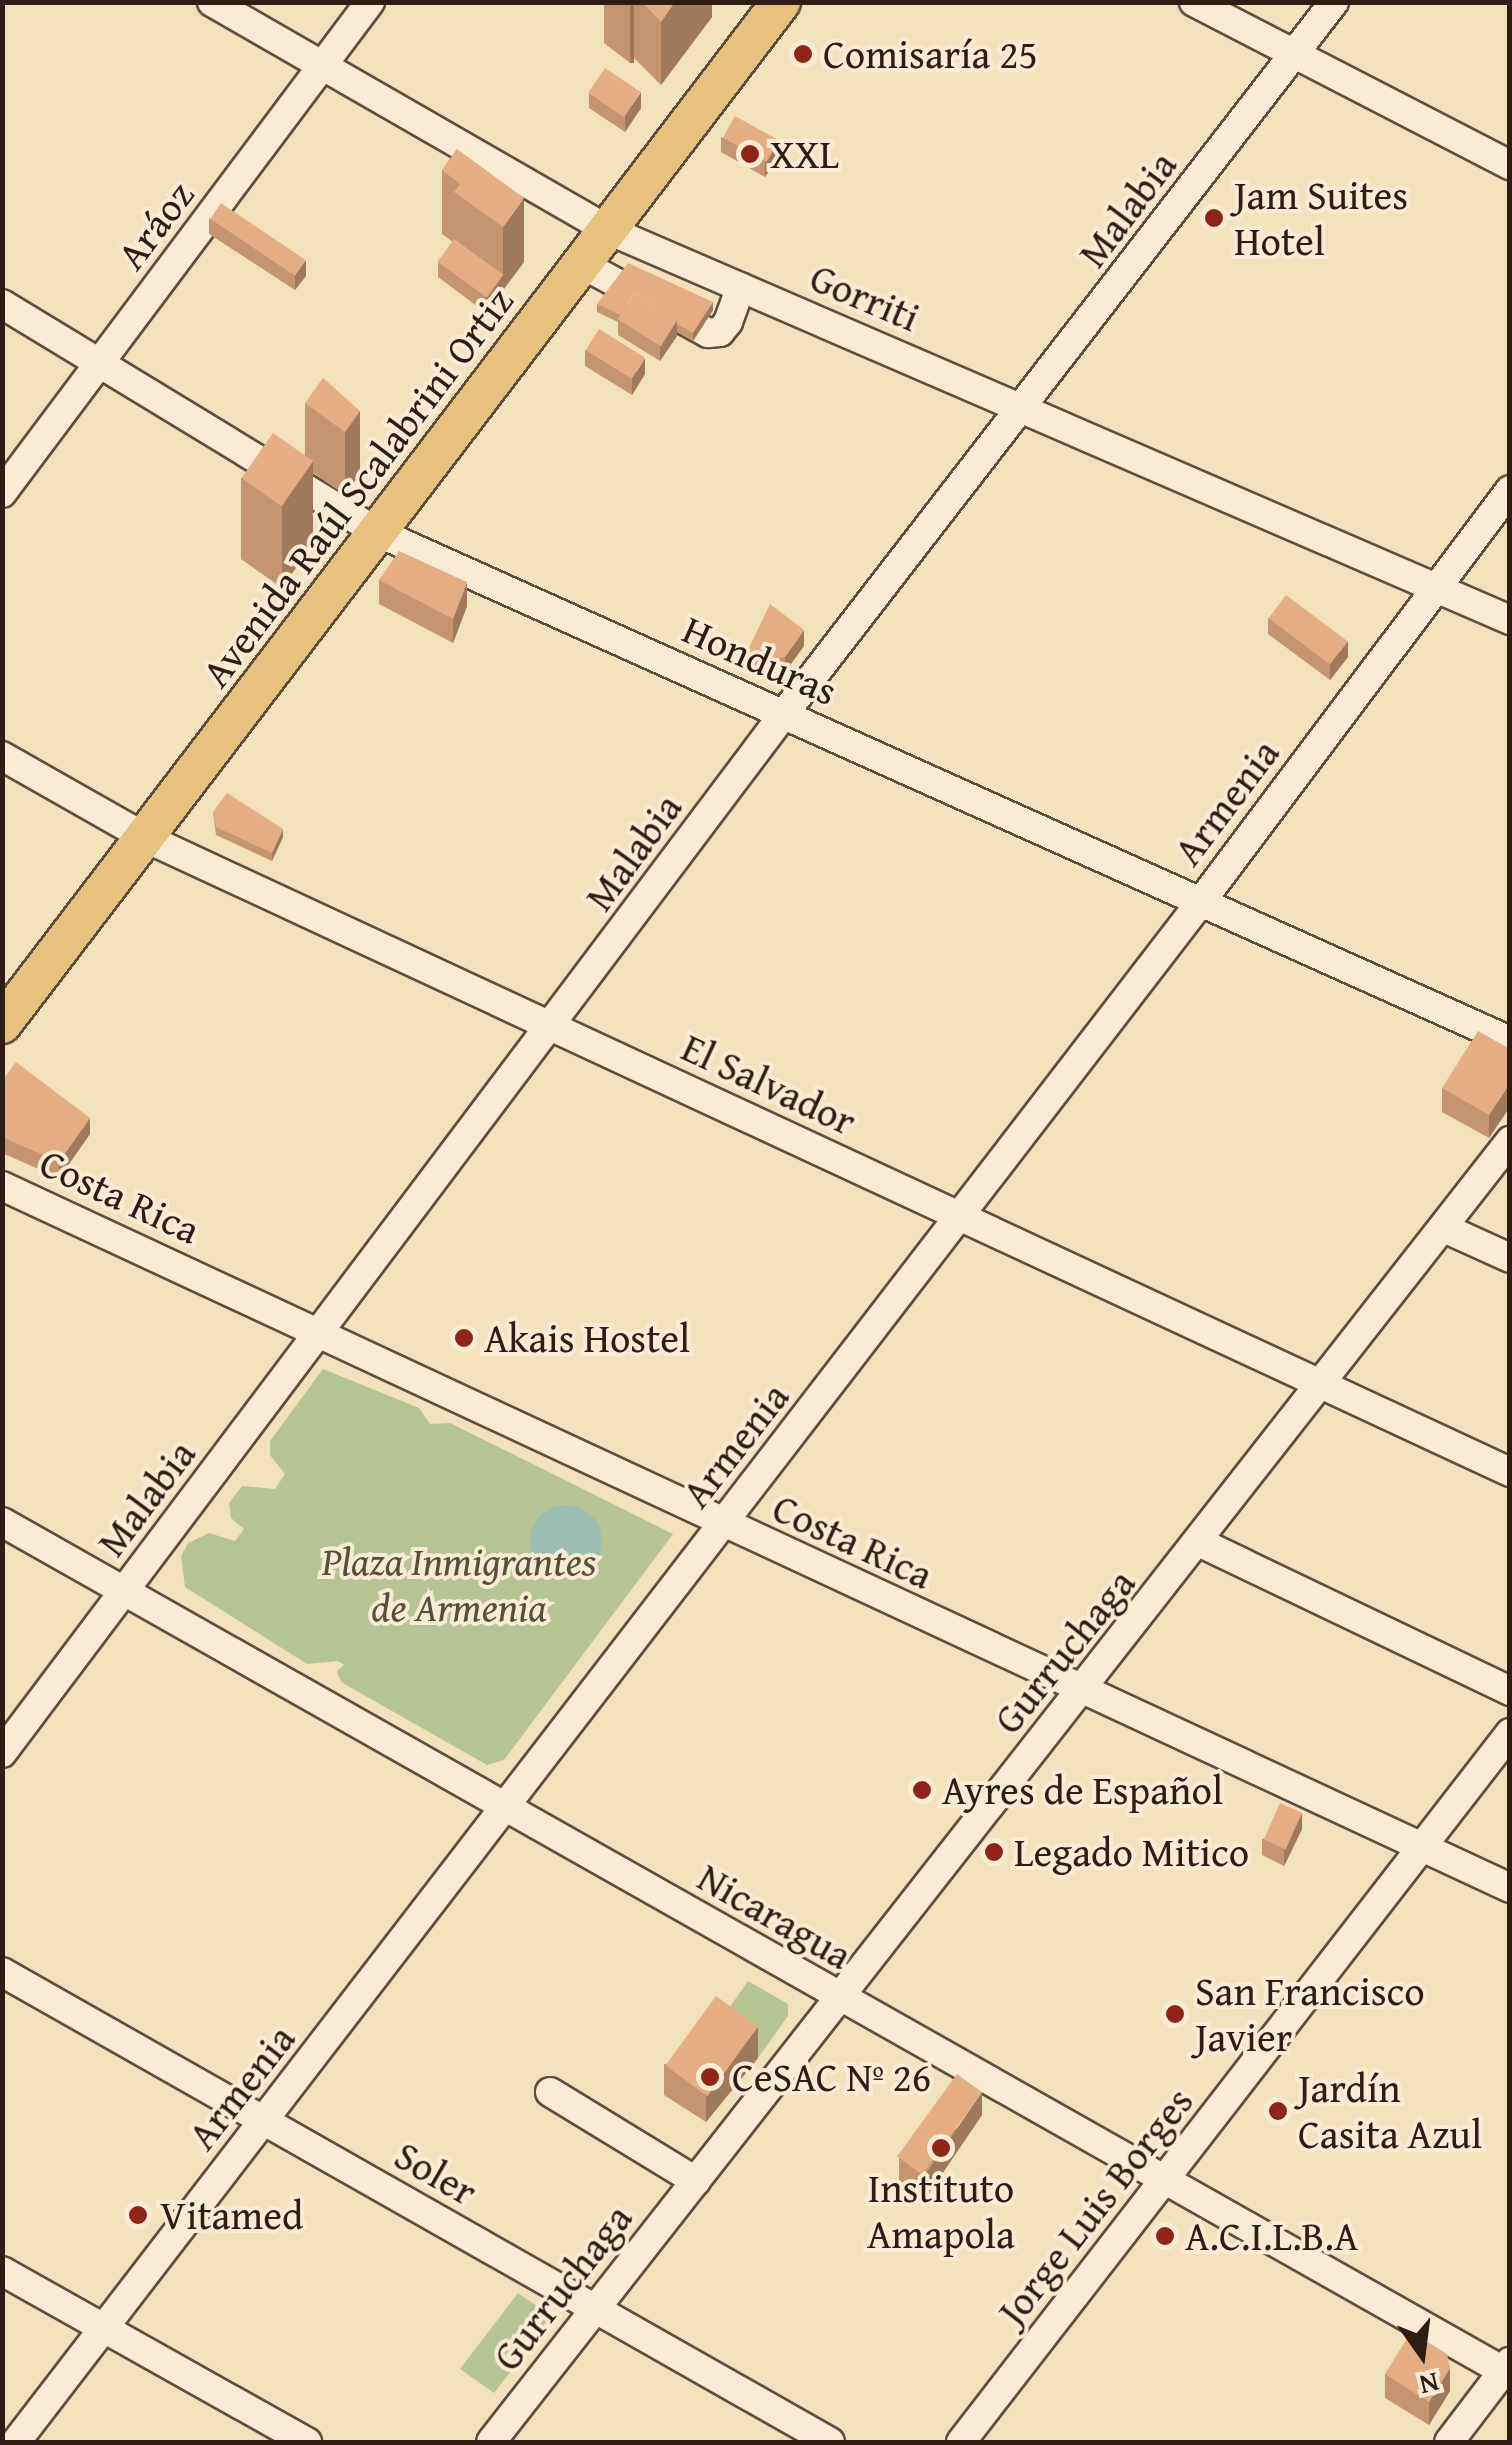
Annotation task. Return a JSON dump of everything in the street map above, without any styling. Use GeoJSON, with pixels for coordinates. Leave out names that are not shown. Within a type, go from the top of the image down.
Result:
{"type":"FeatureCollection","features":[{"type":"Feature","properties":{"kind":"main road","name":"Avenida Raúl Scalabrini Ortiz"},"geometry":{"type":"LineString","coordinates":[[2,1024],[148,839],[781,2]]}},
{"type":"Feature","properties":{"kind":"street","name":"Gorriti"},"geometry":{"type":"LineString","coordinates":[[212,2],[320,69],[608,230],[1510,620]]}},
{"type":"Feature","properties":{"kind":"street","name":"Aráoz"},"geometry":{"type":"LineString","coordinates":[[2,494],[370,2]]}},
{"type":"Feature","properties":{"kind":"street"},"geometry":{"type":"LineString","coordinates":[[1194,2],[1510,165]]}},
{"type":"Feature","properties":{"kind":"street","name":"Malabia"},"geometry":{"type":"LineString","coordinates":[[2,1753],[552,1028],[783,714],[1023,410],[1334,2]]}},
{"type":"Feature","properties":{"kind":"street"},"geometry":{"type":"LineString","coordinates":[[582,264],[708,333],[720,332],[728,322],[741,287]]}},
{"type":"Feature","properties":{"kind":"street","name":"Honduras"},"geometry":{"type":"LineString","coordinates":[[2,304],[377,532],[1510,1040]]}},
{"type":"Feature","properties":{"kind":"street","name":"Armenia"},"geometry":{"type":"LineString","coordinates":[[16,2442],[961,1216],[1510,490]]}},
{"type":"Feature","properties":{"kind":"street","name":"El Salvador"},"geometry":{"type":"LineString","coordinates":[[2,756],[148,839],[1510,1472]]}},
{"type":"Feature","properties":{"kind":"street","name":"Gurruchaga"},"geometry":{"type":"LineString","coordinates":[[491,2442],[1202,1543],[1510,1141]]}},
{"type":"Feature","properties":{"kind":"street","name":"Costa Rica"},"geometry":{"type":"LineString","coordinates":[[2,1186],[323,1332],[1081,1692],[1510,1888]]}},
{"type":"Feature","properties":{"kind":"street"},"geometry":{"type":"LineString","coordinates":[[1444,1228],[1510,1258]]}},
{"type":"Feature","properties":{"kind":"street","name":"Nicaragua"},"geometry":{"type":"LineString","coordinates":[[2,1522],[840,1999],[1507,2369]]}},
{"type":"Feature","properties":{"kind":"street"},"geometry":{"type":"LineString","coordinates":[[1202,1543],[1510,1691]]}},
{"type":"Feature","properties":{"kind":"street","name":"Jorge Luis Borges"},"geometry":{"type":"LineString","coordinates":[[961,2442],[1510,1733]]}},
{"type":"Feature","properties":{"kind":"street","name":"Soler"},"geometry":{"type":"LineString","coordinates":[[2,1972],[830,2442]]}},
{"type":"Feature","properties":{"kind":"street"},"geometry":{"type":"LineString","coordinates":[[550,2092],[696,2181]]}},
{"type":"Feature","properties":{"kind":"street"},"geometry":{"type":"LineString","coordinates":[[2,2271],[307,2442]]}},
{"type":"Feature","properties":{"kind":"street"},"geometry":{"type":"LineString","coordinates":[[1449,2442],[1507,2369]]}},
{"type":"Feature","properties":{"kind":"green space","name":"Plaza Inmigrantes de Armenia"},"geometry":{"type":"Polygon","coordinates":[[[323,1369],[419,1408],[430,1424],[450,1423],[673,1534],[504,1760],[487,1765],[341,1682],[337,1671],[344,1665],[338,1661],[307,1664],[185,1587],[181,1556],[188,1543],[209,1533],[235,1541],[244,1529],[231,1518],[229,1503],[242,1486],[275,1489],[285,1474],[270,1455],[270,1441],[323,1369]]]}},
{"type":"Feature","properties":{"kind":"green space"},"geometry":{"type":"Polygon","coordinates":[[[748,1981],[788,2004],[788,2016],[758,2058],[716,2027],[748,1981]]]}},
{"type":"Feature","properties":{"kind":"green space"},"geometry":{"type":"Polygon","coordinates":[[[518,2293],[544,2311],[548,2324],[494,2393],[460,2369],[518,2293]]]}},
{"type":"Feature","properties":{"kind":"water"},"geometry":{"type":"Polygon","coordinates":[[[566,1505],[592,1515],[602,1541],[592,1567],[566,1577],[540,1567],[530,1541],[540,1515],[566,1505]]]}},
{"type":"Feature","properties":{"kind":"building"},"geometry":{"type":"Polygon","coordinates":[[[642,2],[675,2],[661,22],[642,2]]]}},
{"type":"Feature","properties":{"kind":"building"},"geometry":{"type":"Polygon","coordinates":[[[605,68],[641,92],[624,117],[588,93],[605,68]]]}},
{"type":"Feature","properties":{"kind":"building"},"geometry":{"type":"Polygon","coordinates":[[[735,116],[779,140],[767,162],[723,138],[735,116]]]}},
{"type":"Feature","properties":{"kind":"building"},"geometry":{"type":"Polygon","coordinates":[[[457,149],[524,198],[503,227],[454,192],[460,184],[442,170],[457,149]]]}},
{"type":"Feature","properties":{"kind":"building"},"geometry":{"type":"Polygon","coordinates":[[[221,203],[306,260],[295,276],[210,219],[221,203]]]}},
{"type":"Feature","properties":{"kind":"building"},"geometry":{"type":"Polygon","coordinates":[[[454,239],[503,275],[487,298],[438,262],[454,239]]]}},
{"type":"Feature","properties":{"kind":"building"},"geometry":{"type":"Polygon","coordinates":[[[628,263],[713,302],[693,333],[634,293],[620,315],[597,304],[628,263]]]}},
{"type":"Feature","properties":{"kind":"building"},"geometry":{"type":"Polygon","coordinates":[[[634,293],[677,320],[661,346],[618,319],[634,293]]]}},
{"type":"Feature","properties":{"kind":"building"},"geometry":{"type":"Polygon","coordinates":[[[599,329],[645,358],[632,379],[586,350],[599,329]]]}},
{"type":"Feature","properties":{"kind":"building"},"geometry":{"type":"Polygon","coordinates":[[[323,378],[360,411],[345,432],[305,403],[323,378]]]}},
{"type":"Feature","properties":{"kind":"building"},"geometry":{"type":"Polygon","coordinates":[[[273,433],[313,461],[282,506],[241,478],[273,433]]]}},
{"type":"Feature","properties":{"kind":"building"},"geometry":{"type":"Polygon","coordinates":[[[399,551],[467,582],[453,619],[379,580],[399,551]]]}},
{"type":"Feature","properties":{"kind":"building"},"geometry":{"type":"Polygon","coordinates":[[[1286,595],[1347,641],[1330,665],[1269,618],[1286,595]]]}},
{"type":"Feature","properties":{"kind":"building"},"geometry":{"type":"Polygon","coordinates":[[[770,604],[804,630],[785,657],[769,659],[748,650],[770,604]]]}},
{"type":"Feature","properties":{"kind":"building"},"geometry":{"type":"Polygon","coordinates":[[[227,793],[283,829],[272,853],[216,827],[213,812],[227,793]]]}},
{"type":"Feature","properties":{"kind":"building"},"geometry":{"type":"Polygon","coordinates":[[[1478,1031],[1510,1049],[1510,1083],[1489,1115],[1442,1088],[1478,1031]]]}},
{"type":"Feature","properties":{"kind":"building"},"geometry":{"type":"Polygon","coordinates":[[[16,1062],[90,1118],[59,1162],[2,1137],[2,1081],[16,1062]]]}},
{"type":"Feature","properties":{"kind":"building"},"geometry":{"type":"Polygon","coordinates":[[[1280,1803],[1302,1813],[1286,1849],[1264,1840],[1280,1803]]]}},
{"type":"Feature","properties":{"kind":"building"},"geometry":{"type":"Polygon","coordinates":[[[716,1996],[758,2027],[708,2096],[665,2066],[716,1996]]]}},
{"type":"Feature","properties":{"kind":"building"},"geometry":{"type":"Polygon","coordinates":[[[957,2074],[982,2092],[922,2175],[897,2157],[957,2074]]]}},
{"type":"Feature","properties":{"kind":"building"},"geometry":{"type":"Polygon","coordinates":[[[1411,2332],[1447,2354],[1450,2368],[1429,2402],[1385,2374],[1411,2332]]]}},
{"type":"Feature","properties":{"kind":"place","name":"Comisaría 25"},"geometry":{"type":"Point","coordinates":[803,54]}},
{"type":"Feature","properties":{"kind":"place","name":"XXL"},"geometry":{"type":"Point","coordinates":[750,154]}},
{"type":"Feature","properties":{"kind":"place","name":"Jam Suites Hotel"},"geometry":{"type":"Point","coordinates":[1214,218]}},
{"type":"Feature","properties":{"kind":"place","name":"Akais Hostel"},"geometry":{"type":"Point","coordinates":[464,1338]}},
{"type":"Feature","properties":{"kind":"place","name":"Ayres de Español"},"geometry":{"type":"Point","coordinates":[922,1790]}},
{"type":"Feature","properties":{"kind":"place","name":"Legado Mitico"},"geometry":{"type":"Point","coordinates":[994,1852]}},
{"type":"Feature","properties":{"kind":"place","name":"San Francisco Javier"},"geometry":{"type":"Point","coordinates":[1175,2014]}},
{"type":"Feature","properties":{"kind":"place","name":"CeSAC Nº 26"},"geometry":{"type":"Point","coordinates":[710,2077]}},
{"type":"Feature","properties":{"kind":"place","name":"Jardín Casita Azul"},"geometry":{"type":"Point","coordinates":[1278,2111]}},
{"type":"Feature","properties":{"kind":"place","name":"Instituto Amapola"},"geometry":{"type":"Point","coordinates":[941,2148]}},
{"type":"Feature","properties":{"kind":"place","name":"Vitamed"},"geometry":{"type":"Point","coordinates":[138,2215]}},
{"type":"Feature","properties":{"kind":"place","name":"A.C.I.L.B.A"},"geometry":{"type":"Point","coordinates":[1165,2236]}}]}
